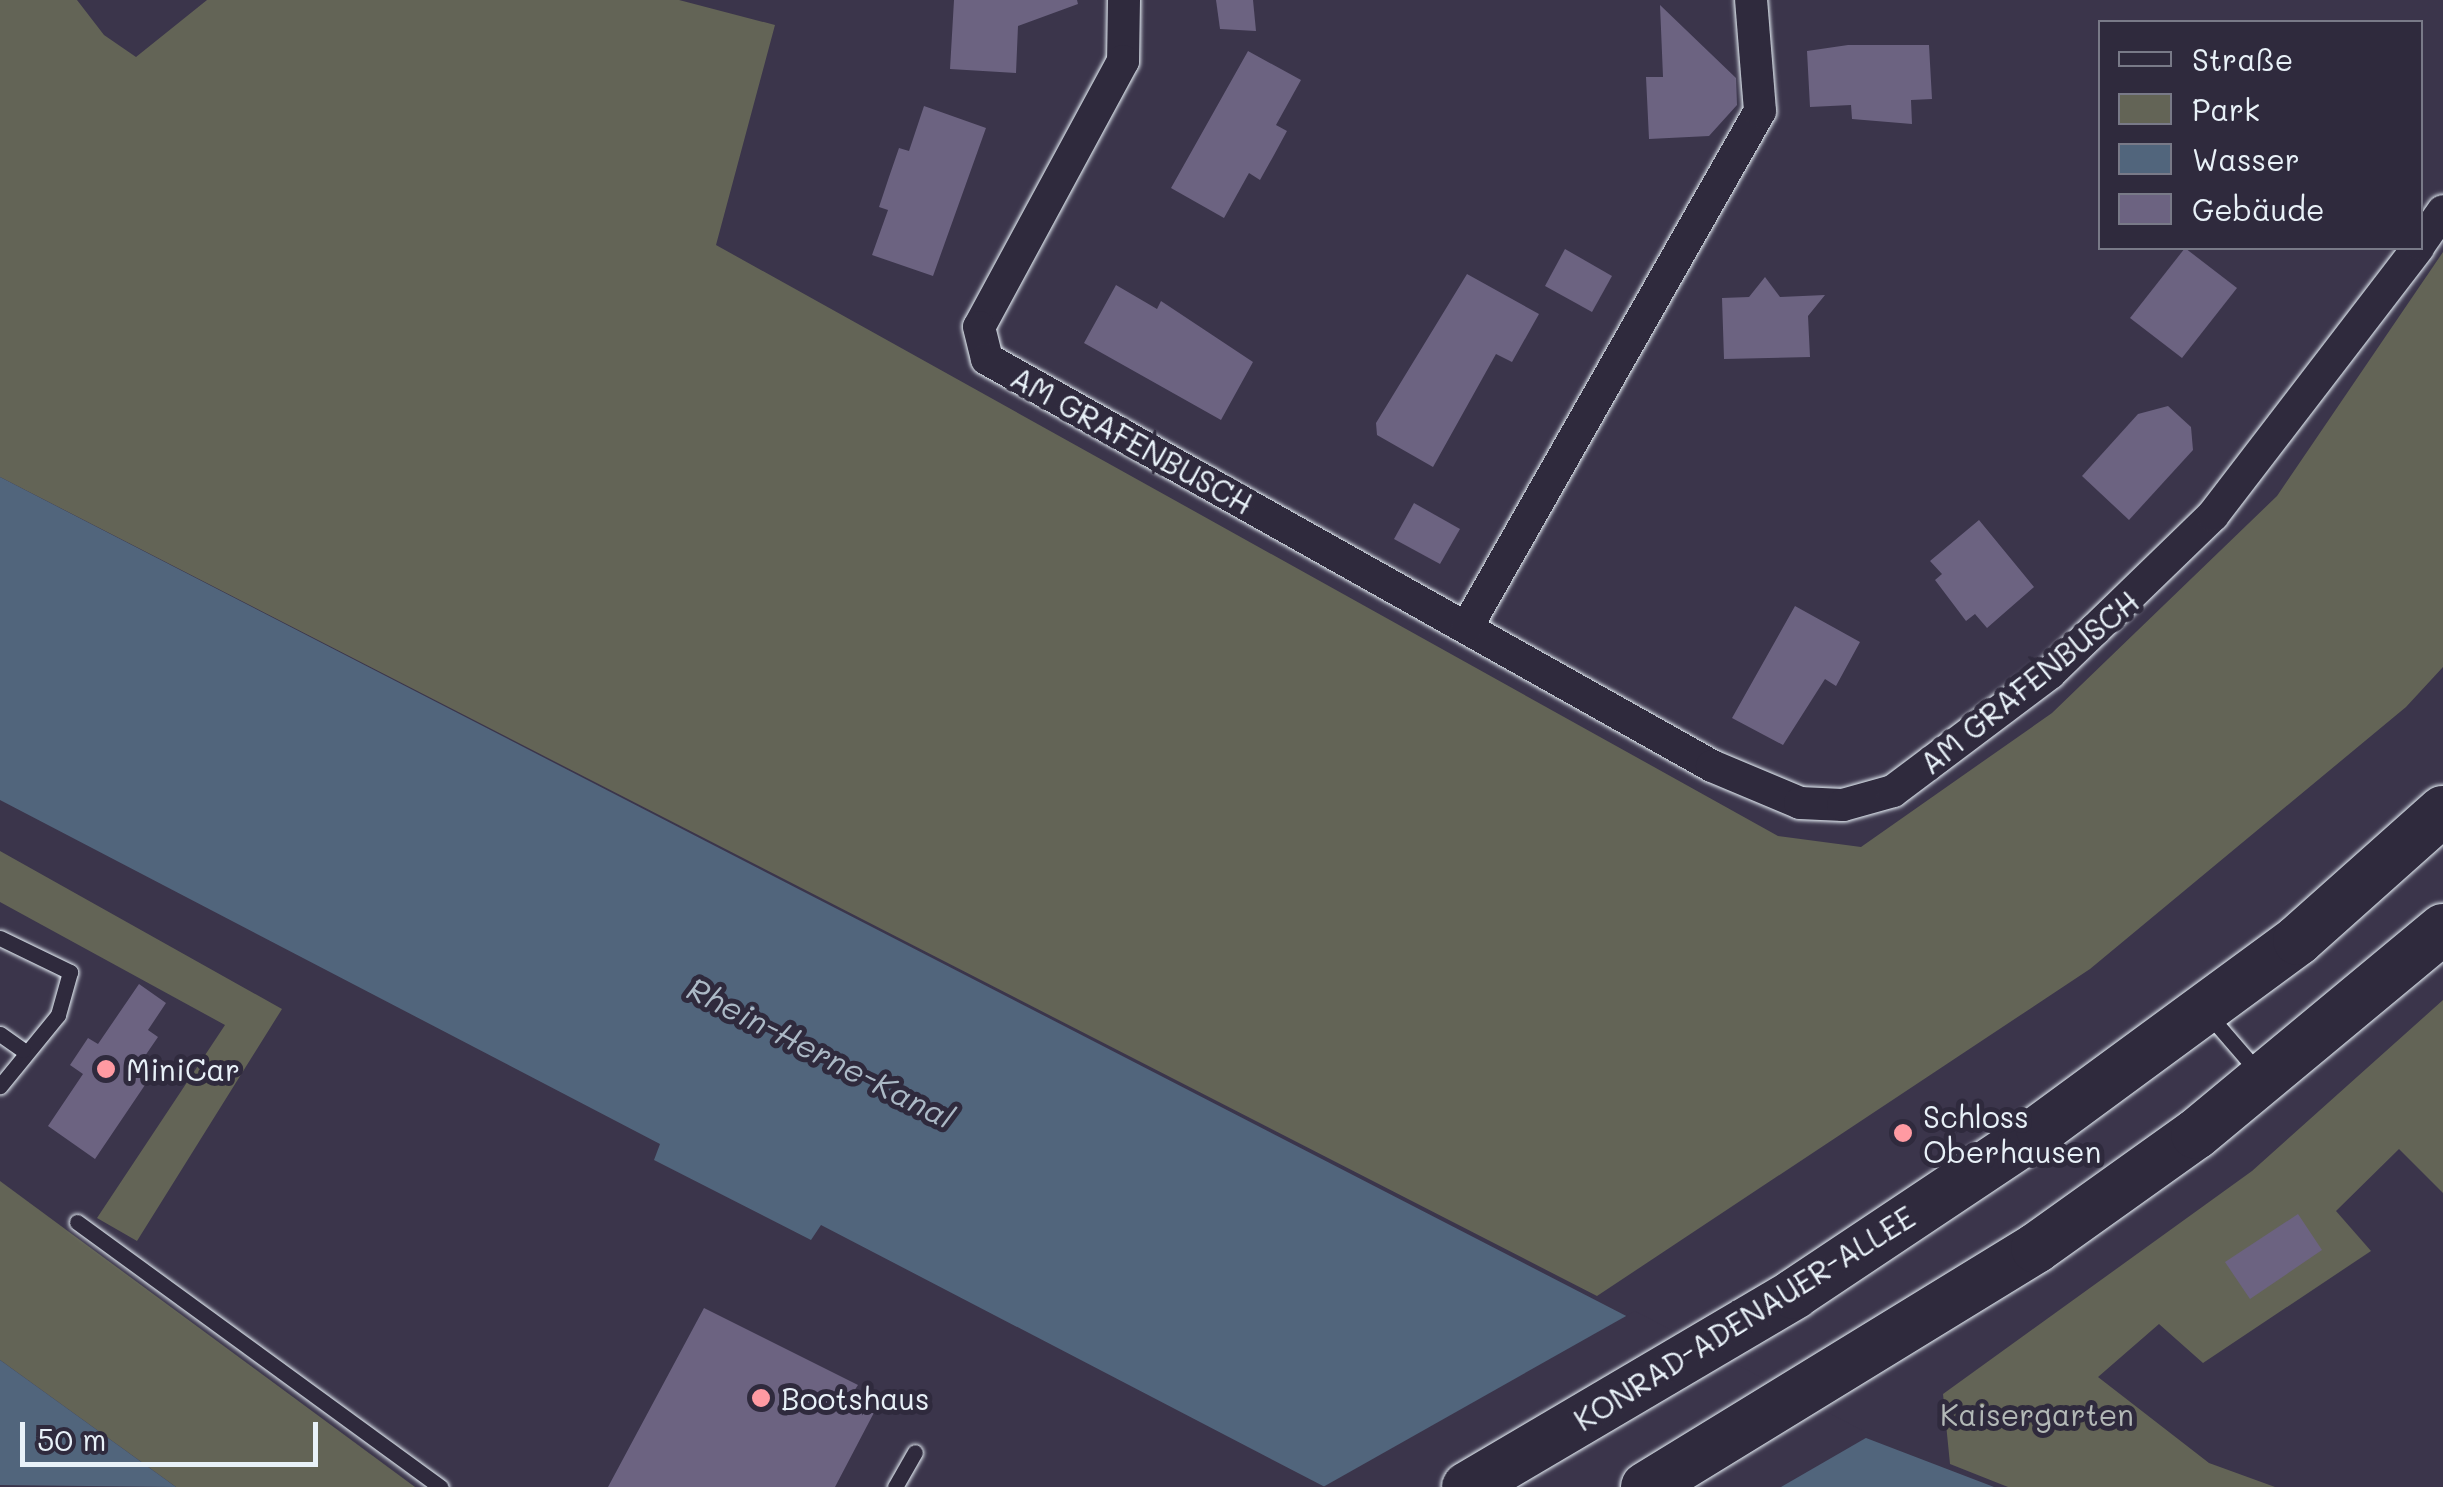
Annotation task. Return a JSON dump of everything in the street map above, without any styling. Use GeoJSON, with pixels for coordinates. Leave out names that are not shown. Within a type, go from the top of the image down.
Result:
{"type":"FeatureCollection","features":[{"type":"Feature","properties":{"kind":"main road","name":"KONRAD-ADENAUER-ALLEE"},"geometry":{"type":"LineString","coordinates":[[1467,1487],[1794,1294],[2206,1012],[2443,811]]}},
{"type":"Feature","properties":{"kind":"main road"},"geometry":{"type":"LineString","coordinates":[[1646,1487],[1875,1352],[2036,1248],[2265,1080],[2443,929]]}},
{"type":"Feature","properties":{"kind":"street","name":"AM GRAFENBUSCH"},"geometry":{"type":"LineString","coordinates":[[1124,0],[1124,61],[978,327],[987,360],[1773,796],[1843,805],[1892,791],[2050,673],[2177,555],[2280,435],[2416,250]]}},
{"type":"Feature","properties":{"kind":"street"},"geometry":{"type":"LineString","coordinates":[[1467,627],[1760,111],[1751,1],[1781,0]]}},
{"type":"Feature","properties":{"kind":"street","name":"AM GRAFENBUSCH"},"geometry":{"type":"LineString","coordinates":[[2423,240],[2443,211]]}},
{"type":"Feature","properties":{"kind":"lane"},"geometry":{"type":"LineString","coordinates":[[0,1086],[23,1050],[58,1015],[70,972],[1,934]]}},
{"type":"Feature","properties":{"kind":"lane"},"geometry":{"type":"LineString","coordinates":[[2206,1012],[2265,1080]]}},
{"type":"Feature","properties":{"kind":"lane"},"geometry":{"type":"LineString","coordinates":[[0,1034],[23,1050]]}},
{"type":"Feature","properties":{"kind":"lane"},"geometry":{"type":"LineString","coordinates":[[77,1222],[441,1487]]}},
{"type":"Feature","properties":{"kind":"lane"},"geometry":{"type":"LineString","coordinates":[[895,1487],[915,1452]]}},
{"type":"Feature","properties":{"kind":"green space"},"geometry":{"type":"Polygon","coordinates":[[[0,0],[77,0],[104,35],[136,57],[207,0],[679,0],[775,25],[716,245],[1778,836],[1861,847],[2052,713],[2277,496],[2443,252],[2443,667],[2406,707],[2090,969],[1597,1296],[0,477],[0,0]]]}},
{"type":"Feature","properties":{"kind":"green space"},"geometry":{"type":"Polygon","coordinates":[[[0,851],[282,1009],[137,1241],[97,1218],[225,1025],[0,902],[0,851]]]}},
{"type":"Feature","properties":{"kind":"green space","name":"Kaisergarten"},"geometry":{"type":"Polygon","coordinates":[[[2443,1000],[2443,1193],[2399,1149],[2336,1211],[2371,1251],[2203,1363],[2159,1324],[2098,1377],[2209,1463],[2275,1487],[2008,1487],[1950,1464],[1943,1394],[2252,1171],[2443,1000]]]}},
{"type":"Feature","properties":{"kind":"green space"},"geometry":{"type":"Polygon","coordinates":[[[0,1181],[415,1487],[176,1487],[0,1360],[0,1181]]]}},
{"type":"Feature","properties":{"kind":"water","name":"Rhein-Herne-Kanal"},"geometry":{"type":"Polygon","coordinates":[[[0,477],[1853,1433],[1994,1487],[1325,1487],[821,1225],[811,1240],[654,1160],[660,1144],[0,800],[0,477]]]}},
{"type":"Feature","properties":{"kind":"water"},"geometry":{"type":"Polygon","coordinates":[[[0,1360],[176,1487],[0,1485],[0,1360]]]}},
{"type":"Feature","properties":{"kind":"pier"},"geometry":{"type":"Polygon","coordinates":[[[1635,1311],[1871,1435],[1781,1487],[1323,1487],[1635,1311]]]}},
{"type":"Feature","properties":{"kind":"building"},"geometry":{"type":"Polygon","coordinates":[[[954,0],[1077,0],[1078,4],[1018,26],[1016,73],[950,69],[954,0]]]}},
{"type":"Feature","properties":{"kind":"building"},"geometry":{"type":"Polygon","coordinates":[[[1216,0],[1253,0],[1256,31],[1220,29],[1216,0]]]}},
{"type":"Feature","properties":{"kind":"building"},"geometry":{"type":"Polygon","coordinates":[[[1660,5],[1736,78],[1737,105],[1709,136],[1649,139],[1646,77],[1663,77],[1660,5]]]}},
{"type":"Feature","properties":{"kind":"building"},"geometry":{"type":"Polygon","coordinates":[[[1848,45],[1929,45],[1932,99],[1911,100],[1912,124],[1852,119],[1851,105],[1810,107],[1807,51],[1848,45]]]}},
{"type":"Feature","properties":{"kind":"building"},"geometry":{"type":"Polygon","coordinates":[[[1248,51],[1301,80],[1276,125],[1287,131],[1274,155],[1260,180],[1249,173],[1224,218],[1171,188],[1248,51]]]}},
{"type":"Feature","properties":{"kind":"building"},"geometry":{"type":"Polygon","coordinates":[[[924,106],[986,128],[933,276],[872,255],[888,210],[879,207],[899,148],[909,151],[924,106]]]}},
{"type":"Feature","properties":{"kind":"building"},"geometry":{"type":"Polygon","coordinates":[[[1565,249],[1612,276],[1592,312],[1545,286],[1565,249]]]}},
{"type":"Feature","properties":{"kind":"building"},"geometry":{"type":"Polygon","coordinates":[[[2183,250],[2237,288],[2182,358],[2130,318],[2183,250]]]}},
{"type":"Feature","properties":{"kind":"building"},"geometry":{"type":"Polygon","coordinates":[[[1467,274],[1539,314],[1512,362],[1496,354],[1433,467],[1377,435],[1376,423],[1467,274]]]}},
{"type":"Feature","properties":{"kind":"building"},"geometry":{"type":"Polygon","coordinates":[[[1765,277],[1780,297],[1825,295],[1808,316],[1810,357],[1724,359],[1722,298],[1749,297],[1765,277]]]}},
{"type":"Feature","properties":{"kind":"building"},"geometry":{"type":"Polygon","coordinates":[[[1116,285],[1157,309],[1161,301],[1253,362],[1221,420],[1084,343],[1116,285]]]}},
{"type":"Feature","properties":{"kind":"building"},"geometry":{"type":"Polygon","coordinates":[[[2168,406],[2191,427],[2193,450],[2129,520],[2082,476],[2138,414],[2168,406]]]}},
{"type":"Feature","properties":{"kind":"building"},"geometry":{"type":"Polygon","coordinates":[[[1414,503],[1460,529],[1440,564],[1394,539],[1414,503]]]}},
{"type":"Feature","properties":{"kind":"building"},"geometry":{"type":"Polygon","coordinates":[[[1979,520],[2034,587],[1987,628],[1975,614],[1966,621],[1935,580],[1942,574],[1930,561],[1979,520]]]}},
{"type":"Feature","properties":{"kind":"building"},"geometry":{"type":"Polygon","coordinates":[[[1795,606],[1860,642],[1836,686],[1825,679],[1783,745],[1732,718],[1795,606]]]}},
{"type":"Feature","properties":{"kind":"building","name":"MiniCar"},"geometry":{"type":"Polygon","coordinates":[[[139,984],[166,1003],[148,1030],[158,1037],[134,1072],[147,1082],[95,1159],[48,1126],[83,1074],[70,1065],[88,1038],[98,1044],[139,984]]]}},
{"type":"Feature","properties":{"kind":"building"},"geometry":{"type":"Polygon","coordinates":[[[2298,1214],[2322,1250],[2250,1299],[2225,1262],[2298,1214]]]}},
{"type":"Feature","properties":{"kind":"building","name":"Bootshaus"},"geometry":{"type":"Polygon","coordinates":[[[704,1308],[858,1385],[854,1391],[878,1405],[835,1487],[608,1487],[704,1308]]]}},
{"type":"Feature","properties":{"kind":"place","name":"MiniCar"},"geometry":{"type":"Point","coordinates":[106,1069]}},
{"type":"Feature","properties":{"kind":"place","name":"Schloss Oberhausen"},"geometry":{"type":"Point","coordinates":[1903,1133]}},
{"type":"Feature","properties":{"kind":"place","name":"Bootshaus"},"geometry":{"type":"Point","coordinates":[761,1398]}}]}
